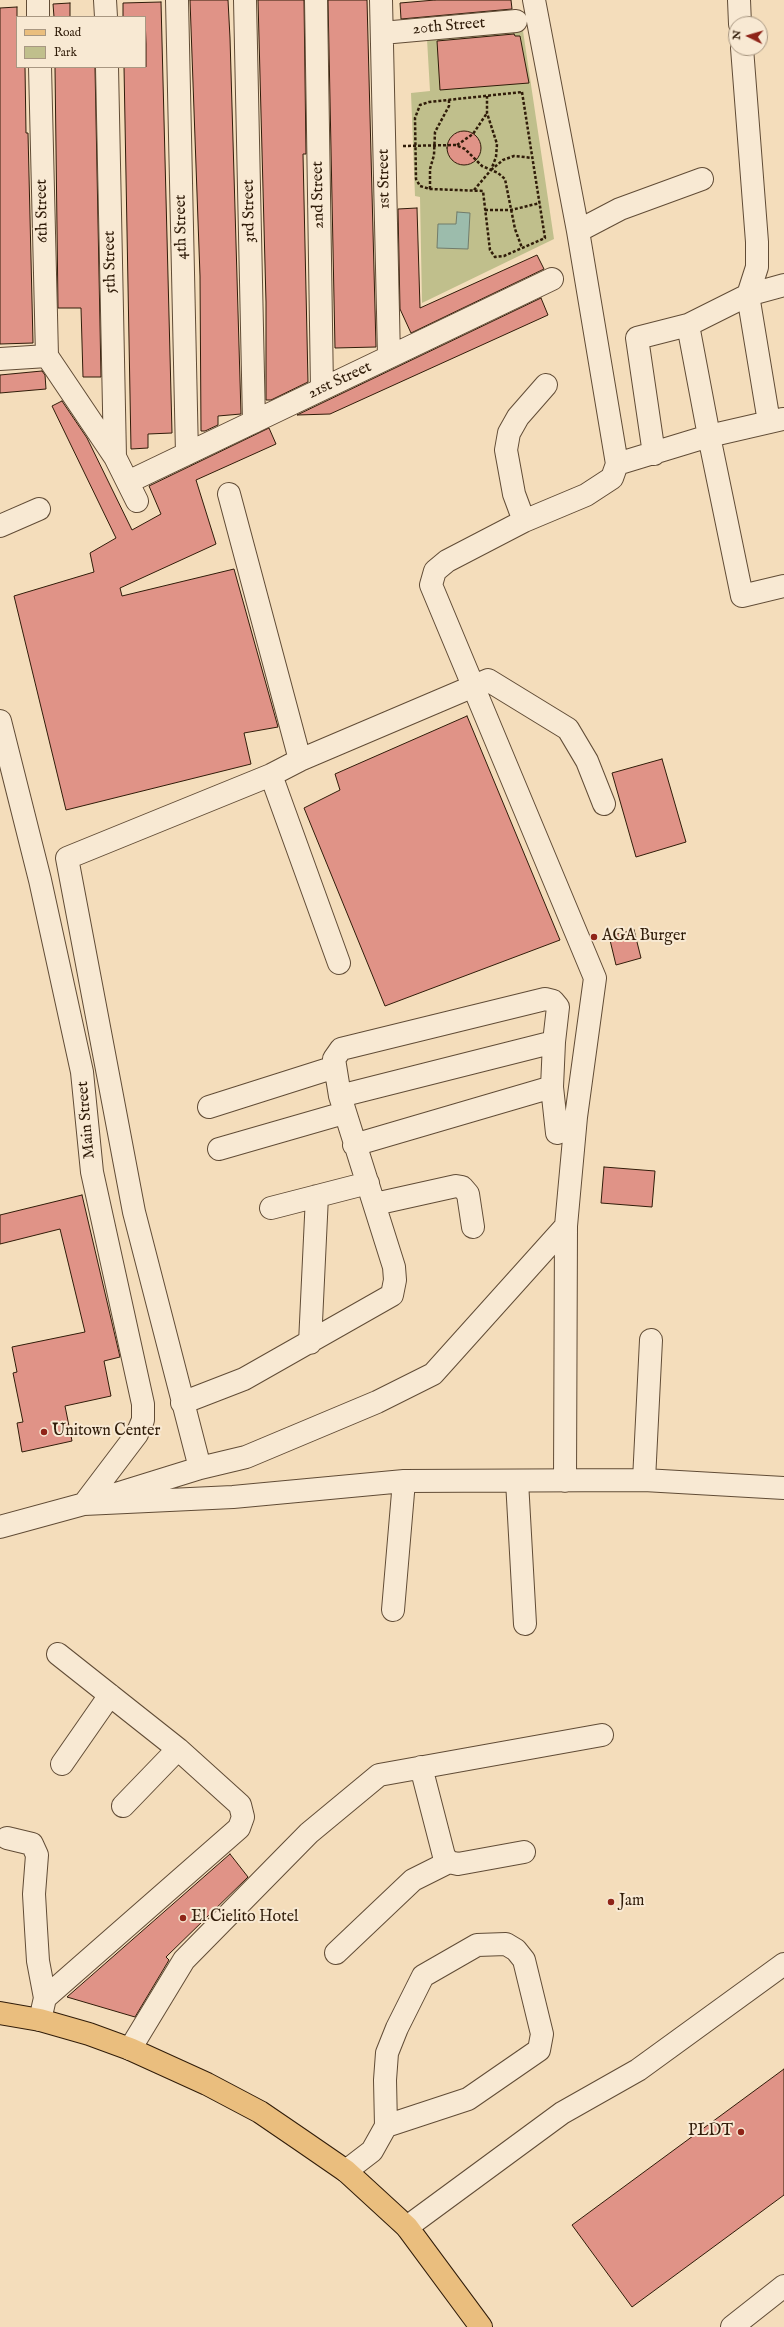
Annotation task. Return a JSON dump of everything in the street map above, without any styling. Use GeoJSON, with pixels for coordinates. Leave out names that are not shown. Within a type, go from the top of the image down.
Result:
{"type":"FeatureCollection","features":[{"type":"Feature","properties":{"kind":"main road"},"geometry":{"type":"LineString","coordinates":[[0,2013],[40,2020],[89,2034],[130,2049],[207,2084],[260,2112],[346,2171],[407,2227],[481,2327]]}},
{"type":"Feature","properties":{"kind":"street"},"geometry":{"type":"LineString","coordinates":[[38,0],[38,16]]}},
{"type":"Feature","properties":{"kind":"street"},"geometry":{"type":"LineString","coordinates":[[105,0],[106,16]]}},
{"type":"Feature","properties":{"kind":"street","name":"4th Street"},"geometry":{"type":"LineString","coordinates":[[177,0],[187,454]]}},
{"type":"Feature","properties":{"kind":"street","name":"3rd Street"},"geometry":{"type":"LineString","coordinates":[[245,0],[254,422]]}},
{"type":"Feature","properties":{"kind":"street","name":"2nd Street"},"geometry":{"type":"LineString","coordinates":[[316,0],[322,390]]}},
{"type":"Feature","properties":{"kind":"street","name":"1st Street"},"geometry":{"type":"LineString","coordinates":[[382,0],[390,357]]}},
{"type":"Feature","properties":{"kind":"street"},"geometry":{"type":"LineString","coordinates":[[534,0],[578,231],[617,464],[612,478],[586,495],[524,521],[447,562],[434,571],[431,585],[595,978],[576,1117],[566,1226],[565,1481]]}},
{"type":"Feature","properties":{"kind":"street"},"geometry":{"type":"LineString","coordinates":[[739,0],[740,16]]}},
{"type":"Feature","properties":{"kind":"street","name":"20th Street"},"geometry":{"type":"LineString","coordinates":[[382,33],[516,21]]}},
{"type":"Feature","properties":{"kind":"street"},"geometry":{"type":"LineString","coordinates":[[617,464],[654,454],[708,436],[777,421],[748,295],[757,267],[757,242],[743,56]]}},
{"type":"Feature","properties":{"kind":"street","name":"6th Street"},"geometry":{"type":"LineString","coordinates":[[40,68],[47,356]]}},
{"type":"Feature","properties":{"kind":"street","name":"5th Street"},"geometry":{"type":"LineString","coordinates":[[107,68],[115,457]]}},
{"type":"Feature","properties":{"kind":"street"},"geometry":{"type":"LineString","coordinates":[[578,231],[620,209],[702,179]]}},
{"type":"Feature","properties":{"kind":"street","name":"21st Street"},"geometry":{"type":"LineString","coordinates":[[128,482],[322,390],[552,278]]}},
{"type":"Feature","properties":{"kind":"street"},"geometry":{"type":"LineString","coordinates":[[654,454],[637,338],[688,325],[748,295],[784,285]]}},
{"type":"Feature","properties":{"kind":"street"},"geometry":{"type":"LineString","coordinates":[[688,325],[708,436],[742,596],[784,586]]}},
{"type":"Feature","properties":{"kind":"street"},"geometry":{"type":"LineString","coordinates":[[0,359],[47,356],[115,457],[137,501]]}},
{"type":"Feature","properties":{"kind":"street"},"geometry":{"type":"LineString","coordinates":[[524,521],[514,494],[506,450],[509,433],[518,417],[546,385]]}},
{"type":"Feature","properties":{"kind":"street"},"geometry":{"type":"LineString","coordinates":[[229,494],[300,760]]}},
{"type":"Feature","properties":{"kind":"street"},"geometry":{"type":"LineString","coordinates":[[0,526],[39,509]]}},
{"type":"Feature","properties":{"kind":"street"},"geometry":{"type":"LineString","coordinates":[[200,1468],[182,1403],[134,1212],[67,858],[271,775],[300,760],[488,680],[568,729],[587,761],[604,804]]}},
{"type":"Feature","properties":{"kind":"street","name":"Main Street"},"geometry":{"type":"LineString","coordinates":[[0,721],[40,880],[82,1072],[92,1172],[143,1404],[142,1420],[137,1434],[84,1504]]}},
{"type":"Feature","properties":{"kind":"street"},"geometry":{"type":"LineString","coordinates":[[271,775],[339,963]]}},
{"type":"Feature","properties":{"kind":"street"},"geometry":{"type":"LineString","coordinates":[[182,1403],[244,1379],[310,1343],[392,1295],[395,1280],[394,1267],[342,1104],[334,1059],[341,1049],[545,999],[553,1001],[558,1007],[554,1042],[552,1087],[557,1133]]}},
{"type":"Feature","properties":{"kind":"street"},"geometry":{"type":"LineString","coordinates":[[219,1149],[342,1104],[554,1042]]}},
{"type":"Feature","properties":{"kind":"street"},"geometry":{"type":"LineString","coordinates":[[209,1107],[335,1067]]}},
{"type":"Feature","properties":{"kind":"street"},"geometry":{"type":"LineString","coordinates":[[354,1144],[552,1087]]}},
{"type":"Feature","properties":{"kind":"street"},"geometry":{"type":"LineString","coordinates":[[271,1208],[368,1183]]}},
{"type":"Feature","properties":{"kind":"street"},"geometry":{"type":"LineString","coordinates":[[375,1204],[456,1186],[462,1187],[468,1194],[473,1227]]}},
{"type":"Feature","properties":{"kind":"street"},"geometry":{"type":"LineString","coordinates":[[310,1343],[317,1196]]}},
{"type":"Feature","properties":{"kind":"street"},"geometry":{"type":"LineString","coordinates":[[0,1527],[84,1504],[200,1468],[246,1457],[377,1402],[433,1374],[566,1226]]}},
{"type":"Feature","properties":{"kind":"street"},"geometry":{"type":"LineString","coordinates":[[644,1480],[651,1340]]}},
{"type":"Feature","properties":{"kind":"street"},"geometry":{"type":"LineString","coordinates":[[84,1504],[233,1497],[404,1481],[644,1480],[784,1488]]}},
{"type":"Feature","properties":{"kind":"street"},"geometry":{"type":"LineString","coordinates":[[393,1610],[404,1481]]}},
{"type":"Feature","properties":{"kind":"street"},"geometry":{"type":"LineString","coordinates":[[517,1481],[524,1624]]}},
{"type":"Feature","properties":{"kind":"street"},"geometry":{"type":"LineString","coordinates":[[45,1998],[239,1828],[243,1817],[240,1805],[178,1749],[58,1654]]}},
{"type":"Feature","properties":{"kind":"street"},"geometry":{"type":"LineString","coordinates":[[62,1764],[110,1695]]}},
{"type":"Feature","properties":{"kind":"street"},"geometry":{"type":"LineString","coordinates":[[130,2049],[184,1960],[309,1833],[379,1775],[602,1735]]}},
{"type":"Feature","properties":{"kind":"street"},"geometry":{"type":"LineString","coordinates":[[123,1806],[178,1749]]}},
{"type":"Feature","properties":{"kind":"street"},"geometry":{"type":"LineString","coordinates":[[421,1767],[444,1856],[449,1862],[458,1864],[524,1852]]}},
{"type":"Feature","properties":{"kind":"street"},"geometry":{"type":"LineString","coordinates":[[7,1838],[32,1844],[37,1855],[34,1894],[38,1961],[45,1998],[40,2020]]}},
{"type":"Feature","properties":{"kind":"street"},"geometry":{"type":"LineString","coordinates":[[336,1953],[413,1880],[449,1862]]}},
{"type":"Feature","properties":{"kind":"street"},"geometry":{"type":"LineString","coordinates":[[346,2171],[372,2151],[386,2126],[385,2080],[387,2053],[397,2028],[423,1976],[477,1945],[506,1944],[516,1950],[524,1960],[542,2034],[539,2050],[468,2099],[386,2126]]}},
{"type":"Feature","properties":{"kind":"street"},"geometry":{"type":"LineString","coordinates":[[407,2227],[562,2113],[638,2070],[784,1964]]}},
{"type":"Feature","properties":{"kind":"street"},"geometry":{"type":"LineString","coordinates":[[732,2327],[784,2286]]}},
{"type":"Feature","properties":{"kind":"path"},"geometry":{"type":"LineString","coordinates":[[522,92],[545,238],[504,256],[495,257],[490,250],[483,191],[430,190],[420,186],[416,179],[415,118],[420,105],[449,100],[522,92]]}},
{"type":"Feature","properties":{"kind":"path"},"geometry":{"type":"LineString","coordinates":[[487,96],[487,113],[497,144],[496,157],[491,170]]}},
{"type":"Feature","properties":{"kind":"path"},"geometry":{"type":"LineString","coordinates":[[430,190],[430,169],[434,155],[435,132],[447,111],[449,100]]}},
{"type":"Feature","properties":{"kind":"path"},"geometry":{"type":"LineString","coordinates":[[456,145],[473,134],[487,113]]}},
{"type":"Feature","properties":{"kind":"path"},"geometry":{"type":"LineString","coordinates":[[385,146],[434,144],[456,145],[464,149],[482,166],[505,179],[515,229],[522,248]]}},
{"type":"Feature","properties":{"kind":"path"},"geometry":{"type":"LineString","coordinates":[[474,191],[491,170],[503,160],[514,156],[532,158]]}},
{"type":"Feature","properties":{"kind":"path"},"geometry":{"type":"LineString","coordinates":[[485,210],[511,210],[540,203]]}},
{"type":"Feature","properties":{"kind":"green space"},"geometry":{"type":"Polygon","coordinates":[[[523,31],[554,239],[422,303],[420,197],[415,196],[411,93],[430,91],[427,39],[523,31]]]}},
{"type":"Feature","properties":{"kind":"shaded area"},"geometry":{"type":"Polygon","coordinates":[[[457,212],[470,213],[468,249],[437,248],[438,224],[456,224],[457,212]]]}},
{"type":"Feature","properties":{"kind":"building"},"geometry":{"type":"Polygon","coordinates":[[[190,0],[228,0],[230,38],[241,414],[218,416],[218,425],[205,431],[201,431],[200,276],[190,0]]]}},
{"type":"Feature","properties":{"kind":"building"},"geometry":{"type":"Polygon","coordinates":[[[258,0],[304,0],[306,154],[303,154],[308,382],[271,400],[266,400],[266,302],[258,0]]]}},
{"type":"Feature","properties":{"kind":"building"},"geometry":{"type":"Polygon","coordinates":[[[328,0],[367,0],[376,347],[335,348],[328,0]]]}},
{"type":"Feature","properties":{"kind":"building"},"geometry":{"type":"Polygon","coordinates":[[[435,0],[511,0],[512,9],[401,19],[400,3],[435,0]]]}},
{"type":"Feature","properties":{"kind":"building"},"geometry":{"type":"Polygon","coordinates":[[[161,2],[172,433],[148,434],[148,448],[131,449],[124,68],[146,68],[146,16],[123,16],[123,3],[161,2]]]}},
{"type":"Feature","properties":{"kind":"building"},"geometry":{"type":"Polygon","coordinates":[[[70,3],[70,16],[54,16],[53,4],[70,3]]]}},
{"type":"Feature","properties":{"kind":"building"},"geometry":{"type":"Polygon","coordinates":[[[17,7],[16,68],[25,68],[33,343],[0,344],[0,8],[17,7]]]}},
{"type":"Feature","properties":{"kind":"building"},"geometry":{"type":"Polygon","coordinates":[[[514,34],[515,36],[520,36],[529,83],[440,90],[437,41],[514,34]]]}},
{"type":"Feature","properties":{"kind":"building"},"geometry":{"type":"Polygon","coordinates":[[[55,68],[95,68],[101,377],[83,377],[81,308],[58,308],[55,68]]]}},
{"type":"Feature","properties":{"kind":"building"},"geometry":{"type":"Polygon","coordinates":[[[461,131],[467,131],[471,132],[478,138],[481,148],[480,155],[474,162],[467,165],[461,165],[457,164],[450,158],[447,151],[447,145],[448,141],[454,134],[461,131]]]}},
{"type":"Feature","properties":{"kind":"building"},"geometry":{"type":"Polygon","coordinates":[[[417,208],[420,308],[537,255],[544,269],[411,333],[400,309],[398,209],[417,208]]]}},
{"type":"Feature","properties":{"kind":"building"},"geometry":{"type":"Polygon","coordinates":[[[541,298],[548,315],[330,414],[297,415],[541,298]]]}},
{"type":"Feature","properties":{"kind":"building"},"geometry":{"type":"Polygon","coordinates":[[[42,371],[45,375],[46,389],[0,393],[0,375],[42,371]]]}},
{"type":"Feature","properties":{"kind":"building"},"geometry":{"type":"Polygon","coordinates":[[[62,401],[87,438],[132,530],[161,514],[149,486],[269,428],[276,444],[196,480],[216,544],[120,588],[122,596],[234,569],[278,727],[244,733],[251,764],[66,810],[14,596],[94,572],[90,553],[116,538],[52,406],[62,401]]]}},
{"type":"Feature","properties":{"kind":"building"},"geometry":{"type":"Polygon","coordinates":[[[467,716],[560,940],[385,1006],[304,808],[340,790],[335,774],[467,716]]]}},
{"type":"Feature","properties":{"kind":"building"},"geometry":{"type":"Polygon","coordinates":[[[662,759],[686,842],[636,857],[612,773],[662,759]]]}},
{"type":"Feature","properties":{"kind":"building"},"geometry":{"type":"Polygon","coordinates":[[[634,930],[641,958],[616,965],[609,936],[634,930]]]}},
{"type":"Feature","properties":{"kind":"building"},"geometry":{"type":"Polygon","coordinates":[[[604,1167],[655,1171],[652,1207],[601,1203],[604,1167]]]}},
{"type":"Feature","properties":{"kind":"building"},"geometry":{"type":"Polygon","coordinates":[[[82,1195],[120,1357],[104,1361],[111,1396],[65,1406],[72,1441],[22,1452],[17,1423],[23,1422],[13,1373],[17,1372],[12,1347],[85,1332],[60,1229],[0,1244],[0,1215],[82,1195]]]}},
{"type":"Feature","properties":{"kind":"building","name":"El Cielito Hotel"},"geometry":{"type":"Polygon","coordinates":[[[230,1854],[248,1877],[166,1957],[169,1960],[135,2017],[67,1997],[230,1854]]]}},
{"type":"Feature","properties":{"kind":"building","name":"PLDT"},"geometry":{"type":"Polygon","coordinates":[[[784,2069],[784,2195],[632,2307],[572,2225],[784,2069]]]}},
{"type":"Feature","properties":{"kind":"place","name":"AGA Burger"},"geometry":{"type":"Point","coordinates":[594,937]}},
{"type":"Feature","properties":{"kind":"place","name":"Unitown Center"},"geometry":{"type":"Point","coordinates":[44,1432]}},
{"type":"Feature","properties":{"kind":"place","name":"Jam"},"geometry":{"type":"Point","coordinates":[611,1902]}},
{"type":"Feature","properties":{"kind":"place","name":"El Cielito Hotel"},"geometry":{"type":"Point","coordinates":[183,1918]}},
{"type":"Feature","properties":{"kind":"place","name":"PLDT"},"geometry":{"type":"Point","coordinates":[741,2132]}}]}
